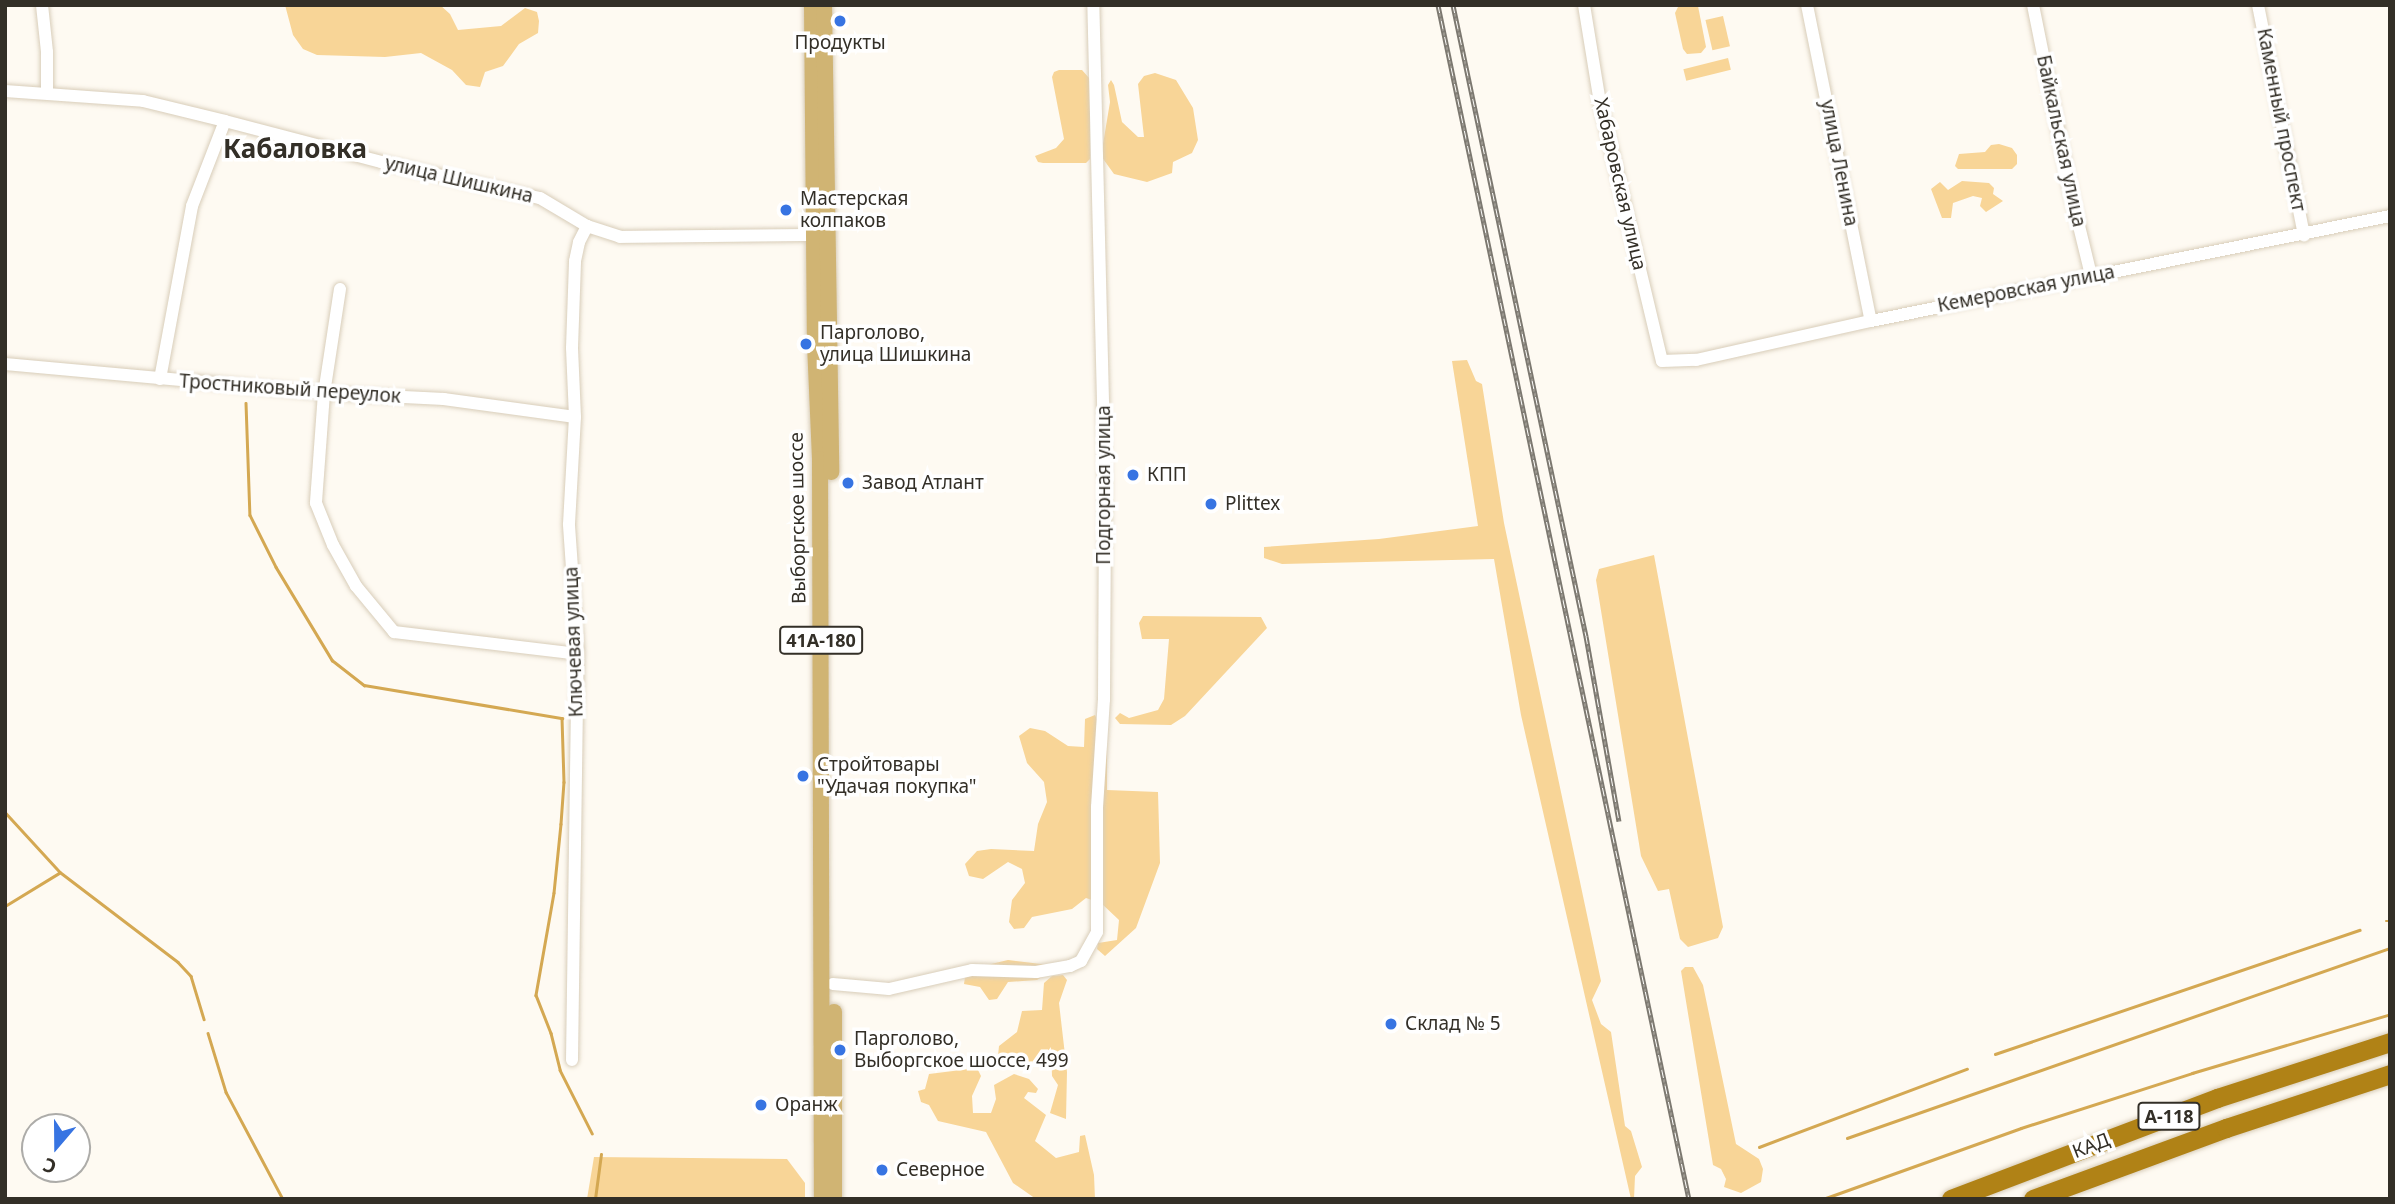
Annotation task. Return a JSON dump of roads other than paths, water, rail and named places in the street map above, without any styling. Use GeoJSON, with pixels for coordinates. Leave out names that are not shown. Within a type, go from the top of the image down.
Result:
{"type":"FeatureCollection","features":[{"type":"Feature","properties":{"kind":"highway","name":"КАД"},"geometry":{"type":"LineString","coordinates":[[1951,1199],[2217,1098],[2390,1042]]}},
{"type":"Feature","properties":{"kind":"highway","name":"КАД"},"geometry":{"type":"LineString","coordinates":[[2033,1199],[2226,1128],[2390,1074]]}},
{"type":"Feature","properties":{"kind":"main road","name":"Выборгское шоссе"},"geometry":{"type":"LineString","coordinates":[[812,5],[820,235],[833,984],[834,1199]]}},
{"type":"Feature","properties":{"kind":"main road","name":"Выборгское шоссе"},"geometry":{"type":"LineString","coordinates":[[822,1199],[820,235],[824,5]]}},
{"type":"Feature","properties":{"kind":"street"},"geometry":{"type":"LineString","coordinates":[[42,5],[47,52],[47,93]]}},
{"type":"Feature","properties":{"kind":"street","name":"Подгорная улица"},"geometry":{"type":"LineString","coordinates":[[833,984],[869,988],[906,987],[972,970],[1036,972],[1082,961],[1093,942],[1098,923],[1097,807],[1104,701],[1101,254],[1093,5]]}},
{"type":"Feature","properties":{"kind":"street","name":"Хабаровская улица"},"geometry":{"type":"LineString","coordinates":[[1584,5],[1599,97],[1662,361]]}},
{"type":"Feature","properties":{"kind":"street","name":"улица Ленина"},"geometry":{"type":"LineString","coordinates":[[1807,5],[1871,321]]}},
{"type":"Feature","properties":{"kind":"street","name":"Байкальская улица"},"geometry":{"type":"LineString","coordinates":[[2033,5],[2070,189],[2091,275]]}},
{"type":"Feature","properties":{"kind":"street","name":"Каменный проспект"},"geometry":{"type":"LineString","coordinates":[[2258,5],[2304,235]]}},
{"type":"Feature","properties":{"kind":"street","name":"улица Шишкина"},"geometry":{"type":"LineString","coordinates":[[5,91],[143,101],[382,162],[540,198],[587,226],[620,237],[643,239],[820,235]]}},
{"type":"Feature","properties":{"kind":"street"},"geometry":{"type":"LineString","coordinates":[[160,379],[192,206],[225,121]]}},
{"type":"Feature","properties":{"kind":"street","name":"Кемеровская улица"},"geometry":{"type":"LineString","coordinates":[[1662,361],[1696,360],[2091,275],[2390,216]]}},
{"type":"Feature","properties":{"kind":"street","name":"Ключевая улица"},"geometry":{"type":"LineString","coordinates":[[572,1060],[578,654],[569,524],[575,417],[575,261],[579,242],[587,226]]}},
{"type":"Feature","properties":{"kind":"street"},"geometry":{"type":"LineString","coordinates":[[340,289],[324,393],[316,503],[333,545],[356,586],[394,632],[578,654]]}},
{"type":"Feature","properties":{"kind":"street","name":"Тростниковый переулок"},"geometry":{"type":"LineString","coordinates":[[5,363],[324,393],[443,399],[575,417]]}},
{"type":"Feature","properties":{"kind":"waterway"},"geometry":{"type":"LineString","coordinates":[[246,403],[250,515],[276,567],[332,660],[364,685],[562,718],[564,782],[561,824],[554,893],[536,995],[551,1033],[560,1070],[592,1133]]}},
{"type":"Feature","properties":{"kind":"waterway"},"geometry":{"type":"LineString","coordinates":[[5,812],[60,872],[178,962],[191,976],[204,1019]]}},
{"type":"Feature","properties":{"kind":"waterway"},"geometry":{"type":"LineString","coordinates":[[5,906],[59,873]]}},
{"type":"Feature","properties":{"kind":"waterway"},"geometry":{"type":"LineString","coordinates":[[1995,1054],[2360,930]]}},
{"type":"Feature","properties":{"kind":"waterway"},"geometry":{"type":"LineString","coordinates":[[1847,1138],[2390,948]]}},
{"type":"Feature","properties":{"kind":"waterway"},"geometry":{"type":"LineString","coordinates":[[1823,1199],[2021,1128],[2192,1073],[2388,1015]]}},
{"type":"Feature","properties":{"kind":"waterway"},"geometry":{"type":"LineString","coordinates":[[208,1033],[226,1092],[283,1199]]}},
{"type":"Feature","properties":{"kind":"waterway"},"geometry":{"type":"LineString","coordinates":[[1759,1147],[1967,1069]]}},
{"type":"Feature","properties":{"kind":"waterway"},"geometry":{"type":"LineString","coordinates":[[595,1199],[601,1154]]}},
{"type":"Feature","properties":{"kind":"railway"},"geometry":{"type":"LineString","coordinates":[[1438,5],[1689,1199]]}},
{"type":"Feature","properties":{"kind":"railway"},"geometry":{"type":"LineString","coordinates":[[1453,5],[1586,636],[1619,821]]}},
{"type":"Feature","properties":{"kind":"place","name":"Продукты"},"geometry":{"type":"Point","coordinates":[840,21]}},
{"type":"Feature","properties":{"kind":"place","name":"Мастерская колпаков"},"geometry":{"type":"Point","coordinates":[786,210]}},
{"type":"Feature","properties":{"kind":"place","name":"Парголово, улица Шишкина"},"geometry":{"type":"Point","coordinates":[806,344]}},
{"type":"Feature","properties":{"kind":"place","name":"КПП"},"geometry":{"type":"Point","coordinates":[1133,475]}},
{"type":"Feature","properties":{"kind":"place","name":"Завод Атлант"},"geometry":{"type":"Point","coordinates":[848,483]}},
{"type":"Feature","properties":{"kind":"place","name":"Plittex"},"geometry":{"type":"Point","coordinates":[1211,504]}},
{"type":"Feature","properties":{"kind":"place","name":"Cтройтовары \"Удачая покупка\""},"geometry":{"type":"Point","coordinates":[803,776]}},
{"type":"Feature","properties":{"kind":"place","name":"Склад № 5"},"geometry":{"type":"Point","coordinates":[1391,1024]}},
{"type":"Feature","properties":{"kind":"place","name":"Парголово, Выборгское шоссе, 499"},"geometry":{"type":"Point","coordinates":[840,1050]}},
{"type":"Feature","properties":{"kind":"place","name":"Оранж"},"geometry":{"type":"Point","coordinates":[761,1105]}},
{"type":"Feature","properties":{"kind":"place","name":"Северное"},"geometry":{"type":"Point","coordinates":[882,1170]}},
{"type":"Feature","properties":{"kind":"district","name":"Кабаловка"},"geometry":{"type":"Point","coordinates":[295,149]}}]}
